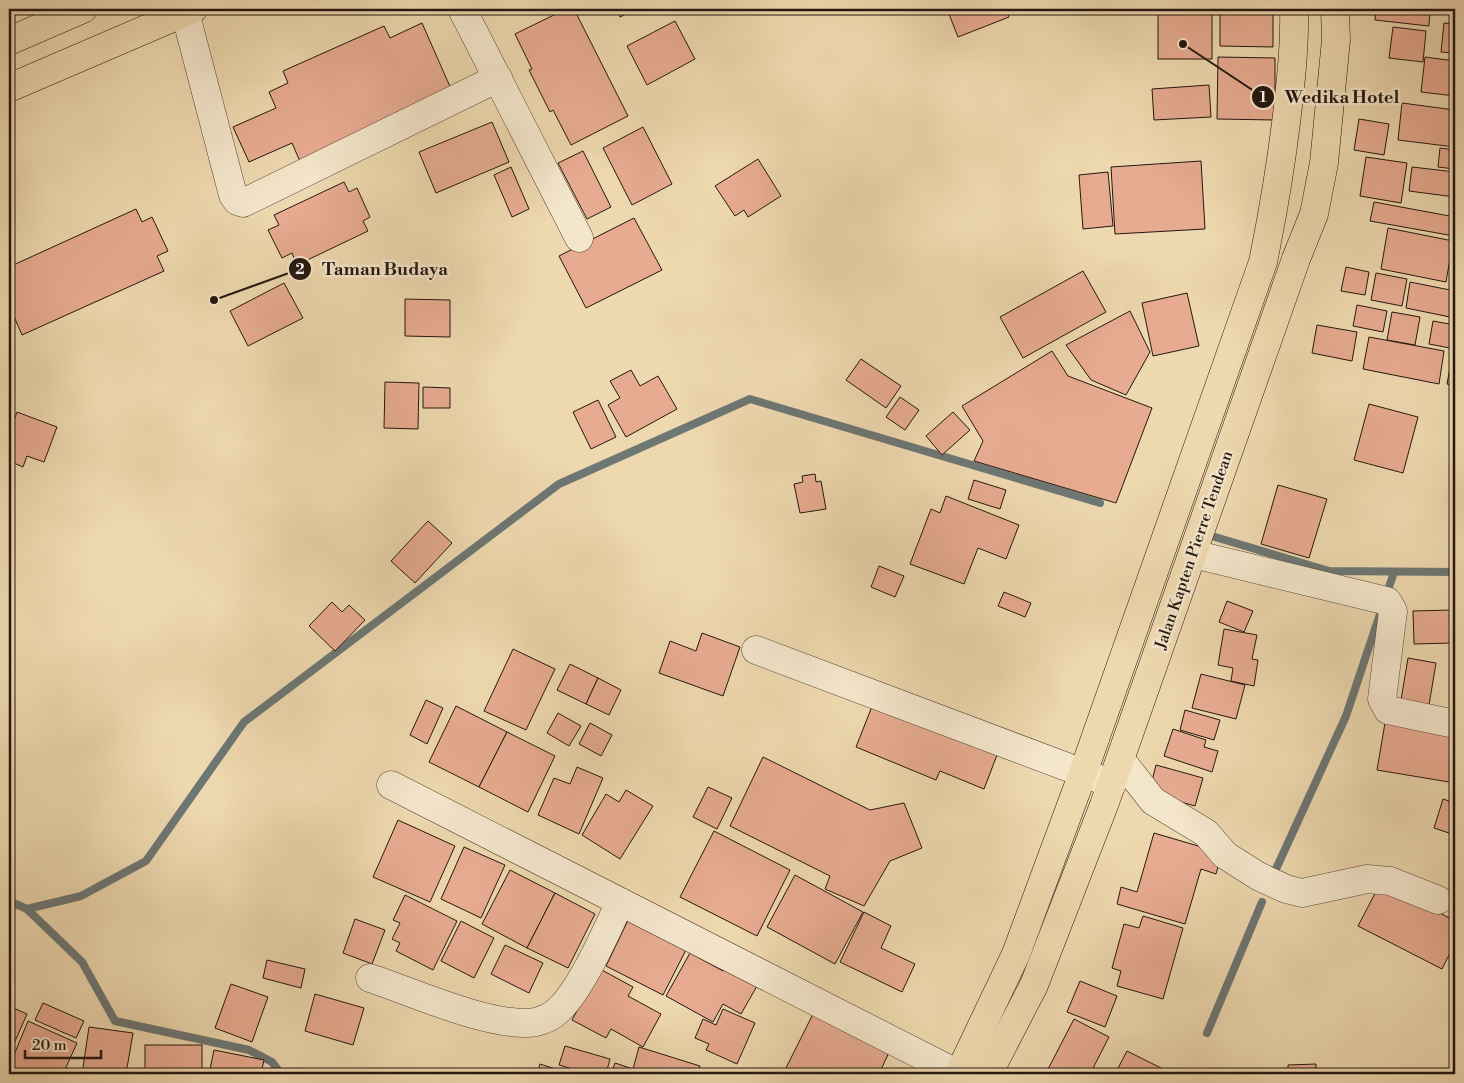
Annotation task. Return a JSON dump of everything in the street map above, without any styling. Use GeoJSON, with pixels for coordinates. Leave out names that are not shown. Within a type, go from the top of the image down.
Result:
{"type":"FeatureCollection","features":[{"type":"Feature","properties":{"kind":"main road"},"geometry":{"type":"LineString","coordinates":[[9,41],[80,9]]}},
{"type":"Feature","properties":{"kind":"main road","name":"Jalan Kapten Pierre Tendean"},"geometry":{"type":"LineString","coordinates":[[959,1074],[1016,954],[1083,773],[1263,262],[1276,201],[1282,154],[1295,43],[1294,9]]}},
{"type":"Feature","properties":{"kind":"main road","name":"Jalan Kapten Pierre Tendean"},"geometry":{"type":"LineString","coordinates":[[988,1074],[1034,985],[1116,772],[1292,268],[1314,214],[1324,163],[1336,40],[1335,9]]}},
{"type":"Feature","properties":{"kind":"main road"},"geometry":{"type":"LineString","coordinates":[[9,88],[189,10]]}},
{"type":"Feature","properties":{"kind":"street"},"geometry":{"type":"LineString","coordinates":[[462,9],[579,238]]}},
{"type":"Feature","properties":{"kind":"street"},"geometry":{"type":"LineString","coordinates":[[189,10],[233,195],[243,203],[498,78]]}},
{"type":"Feature","properties":{"kind":"street"},"geometry":{"type":"LineString","coordinates":[[1193,554],[1387,601],[1393,611],[1382,699],[1384,707],[1388,710],[1455,724]]}},
{"type":"Feature","properties":{"kind":"street"},"geometry":{"type":"LineString","coordinates":[[756,650],[1083,773],[1116,772],[1153,801],[1206,833],[1225,855],[1258,876],[1286,889],[1302,893],[1367,879],[1390,881],[1438,900]]}},
{"type":"Feature","properties":{"kind":"street"},"geometry":{"type":"LineString","coordinates":[[391,785],[959,1074]]}},
{"type":"Feature","properties":{"kind":"street"},"geometry":{"type":"LineString","coordinates":[[370,978],[491,1018],[528,1024],[546,1019],[566,1003],[598,950],[620,902]]}},
{"type":"Feature","properties":{"kind":"building"},"geometry":{"type":"Polygon","coordinates":[[[566,9],[574,9],[628,116],[571,145],[553,110],[550,112],[529,70],[532,69],[515,34],[566,9]]]}},
{"type":"Feature","properties":{"kind":"building"},"geometry":{"type":"Polygon","coordinates":[[[616,9],[636,9],[620,17],[616,9]]]}},
{"type":"Feature","properties":{"kind":"building"},"geometry":{"type":"Polygon","coordinates":[[[947,9],[1006,9],[1009,17],[958,37],[947,9]]]}},
{"type":"Feature","properties":{"kind":"building"},"geometry":{"type":"Polygon","coordinates":[[[1158,9],[1212,9],[1212,59],[1158,59],[1158,9]]]}},
{"type":"Feature","properties":{"kind":"building"},"geometry":{"type":"Polygon","coordinates":[[[1220,9],[1273,9],[1273,47],[1220,46],[1220,9]]]}},
{"type":"Feature","properties":{"kind":"building"},"geometry":{"type":"Polygon","coordinates":[[[1376,9],[1430,9],[1429,26],[1375,20],[1376,9]]]}},
{"type":"Feature","properties":{"kind":"building"},"geometry":{"type":"Polygon","coordinates":[[[675,21],[695,59],[647,85],[627,46],[675,21]]]}},
{"type":"Feature","properties":{"kind":"building"},"geometry":{"type":"Polygon","coordinates":[[[422,23],[455,98],[302,166],[292,143],[249,162],[233,127],[276,108],[269,92],[288,83],[283,71],[384,26],[390,38],[422,23]]]}},
{"type":"Feature","properties":{"kind":"building"},"geometry":{"type":"Polygon","coordinates":[[[1444,23],[1455,24],[1455,53],[1441,52],[1444,23]]]}},
{"type":"Feature","properties":{"kind":"building"},"geometry":{"type":"Polygon","coordinates":[[[1393,27],[1426,31],[1423,62],[1389,58],[1393,27]]]}},
{"type":"Feature","properties":{"kind":"building"},"geometry":{"type":"Polygon","coordinates":[[[1218,57],[1275,58],[1275,120],[1217,119],[1218,57]]]}},
{"type":"Feature","properties":{"kind":"building"},"geometry":{"type":"Polygon","coordinates":[[[1425,57],[1455,61],[1455,96],[1421,92],[1425,57]]]}},
{"type":"Feature","properties":{"kind":"building"},"geometry":{"type":"Polygon","coordinates":[[[1209,85],[1211,117],[1154,120],[1152,89],[1209,85]]]}},
{"type":"Feature","properties":{"kind":"building"},"geometry":{"type":"Polygon","coordinates":[[[1402,103],[1455,110],[1455,147],[1398,140],[1402,103]]]}},
{"type":"Feature","properties":{"kind":"building"},"geometry":{"type":"Polygon","coordinates":[[[1359,119],[1389,124],[1384,155],[1354,150],[1359,119]]]}},
{"type":"Feature","properties":{"kind":"building"},"geometry":{"type":"Polygon","coordinates":[[[492,122],[509,162],[436,193],[419,152],[492,122]]]}},
{"type":"Feature","properties":{"kind":"building"},"geometry":{"type":"Polygon","coordinates":[[[643,127],[672,184],[632,205],[603,148],[643,127]]]}},
{"type":"Feature","properties":{"kind":"building"},"geometry":{"type":"Polygon","coordinates":[[[1440,148],[1455,150],[1455,169],[1438,167],[1440,148]]]}},
{"type":"Feature","properties":{"kind":"building"},"geometry":{"type":"Polygon","coordinates":[[[583,151],[611,207],[587,219],[558,163],[583,151]]]}},
{"type":"Feature","properties":{"kind":"building"},"geometry":{"type":"Polygon","coordinates":[[[1366,157],[1407,163],[1401,203],[1360,196],[1366,157]]]}},
{"type":"Feature","properties":{"kind":"building"},"geometry":{"type":"Polygon","coordinates":[[[758,159],[781,196],[748,217],[744,210],[735,216],[715,186],[758,159]]]}},
{"type":"Feature","properties":{"kind":"building"},"geometry":{"type":"Polygon","coordinates":[[[1201,161],[1205,229],[1115,234],[1111,167],[1201,161]]]}},
{"type":"Feature","properties":{"kind":"building"},"geometry":{"type":"Polygon","coordinates":[[[511,167],[529,209],[512,217],[494,175],[511,167]]]}},
{"type":"Feature","properties":{"kind":"building"},"geometry":{"type":"Polygon","coordinates":[[[1412,167],[1455,172],[1455,197],[1409,191],[1412,167]]]}},
{"type":"Feature","properties":{"kind":"building"},"geometry":{"type":"Polygon","coordinates":[[[1108,172],[1113,226],[1083,229],[1079,175],[1108,172]]]}},
{"type":"Feature","properties":{"kind":"building"},"geometry":{"type":"Polygon","coordinates":[[[344,182],[349,192],[357,188],[370,217],[363,221],[368,231],[297,265],[292,253],[282,258],[268,230],[279,225],[274,215],[344,182]]]}},
{"type":"Feature","properties":{"kind":"building"},"geometry":{"type":"Polygon","coordinates":[[[1374,202],[1455,217],[1454,236],[1370,221],[1374,202]]]}},
{"type":"Feature","properties":{"kind":"building"},"geometry":{"type":"Polygon","coordinates":[[[136,209],[142,222],[152,217],[168,251],[157,256],[164,271],[22,335],[9,305],[9,267],[136,209]]]}},
{"type":"Feature","properties":{"kind":"building"},"geometry":{"type":"Polygon","coordinates":[[[634,218],[662,270],[586,308],[559,256],[634,218]]]}},
{"type":"Feature","properties":{"kind":"building"},"geometry":{"type":"Polygon","coordinates":[[[1388,228],[1453,241],[1446,282],[1381,269],[1388,228]]]}},
{"type":"Feature","properties":{"kind":"building"},"geometry":{"type":"Polygon","coordinates":[[[1346,267],[1369,272],[1365,295],[1341,291],[1346,267]]]}},
{"type":"Feature","properties":{"kind":"building"},"geometry":{"type":"Polygon","coordinates":[[[1083,271],[1106,312],[1023,358],[1000,317],[1083,271]]]}},
{"type":"Feature","properties":{"kind":"building"},"geometry":{"type":"Polygon","coordinates":[[[1376,273],[1407,279],[1402,306],[1371,300],[1376,273]]]}},
{"type":"Feature","properties":{"kind":"building"},"geometry":{"type":"Polygon","coordinates":[[[1410,282],[1455,291],[1450,317],[1406,308],[1410,282]]]}},
{"type":"Feature","properties":{"kind":"building"},"geometry":{"type":"Polygon","coordinates":[[[284,283],[303,318],[248,346],[230,311],[284,283]]]}},
{"type":"Feature","properties":{"kind":"building"},"geometry":{"type":"Polygon","coordinates":[[[1187,293],[1199,346],[1153,356],[1142,303],[1187,293]]]}},
{"type":"Feature","properties":{"kind":"building"},"geometry":{"type":"Polygon","coordinates":[[[405,299],[450,300],[450,337],[405,336],[405,299]]]}},
{"type":"Feature","properties":{"kind":"building"},"geometry":{"type":"Polygon","coordinates":[[[1357,305],[1387,311],[1383,332],[1353,326],[1357,305]]]}},
{"type":"Feature","properties":{"kind":"building"},"geometry":{"type":"Polygon","coordinates":[[[1130,311],[1150,352],[1126,395],[1091,380],[1066,345],[1130,311]]]}},
{"type":"Feature","properties":{"kind":"building"},"geometry":{"type":"Polygon","coordinates":[[[1392,312],[1420,317],[1415,345],[1387,340],[1392,312]]]}},
{"type":"Feature","properties":{"kind":"building"},"geometry":{"type":"Polygon","coordinates":[[[1433,321],[1455,325],[1455,349],[1429,344],[1433,321]]]}},
{"type":"Feature","properties":{"kind":"building"},"geometry":{"type":"Polygon","coordinates":[[[1317,325],[1357,332],[1352,361],[1312,353],[1317,325]]]}},
{"type":"Feature","properties":{"kind":"building"},"geometry":{"type":"Polygon","coordinates":[[[1369,337],[1444,351],[1439,384],[1363,369],[1369,337]]]}},
{"type":"Feature","properties":{"kind":"building"},"geometry":{"type":"Polygon","coordinates":[[[1052,351],[1068,376],[1152,408],[1116,503],[974,461],[983,441],[962,406],[1052,351]]]}},
{"type":"Feature","properties":{"kind":"building"},"geometry":{"type":"Polygon","coordinates":[[[1452,357],[1455,357],[1455,386],[1447,384],[1452,357]]]}},
{"type":"Feature","properties":{"kind":"building"},"geometry":{"type":"Polygon","coordinates":[[[861,359],[901,386],[886,408],[846,380],[861,359]]]}},
{"type":"Feature","properties":{"kind":"building"},"geometry":{"type":"Polygon","coordinates":[[[631,370],[640,386],[658,376],[677,409],[626,437],[608,405],[620,398],[610,381],[631,370]]]}},
{"type":"Feature","properties":{"kind":"building"},"geometry":{"type":"Polygon","coordinates":[[[385,382],[419,383],[418,429],[384,428],[385,382]]]}},
{"type":"Feature","properties":{"kind":"building"},"geometry":{"type":"Polygon","coordinates":[[[423,387],[450,388],[450,408],[423,408],[423,387]]]}},
{"type":"Feature","properties":{"kind":"building"},"geometry":{"type":"Polygon","coordinates":[[[900,397],[919,410],[905,430],[886,417],[900,397]]]}},
{"type":"Feature","properties":{"kind":"building"},"geometry":{"type":"Polygon","coordinates":[[[598,400],[616,437],[591,449],[573,412],[598,400]]]}},
{"type":"Feature","properties":{"kind":"building"},"geometry":{"type":"Polygon","coordinates":[[[1369,404],[1418,417],[1403,473],[1354,460],[1369,404]]]}},
{"type":"Feature","properties":{"kind":"building"},"geometry":{"type":"Polygon","coordinates":[[[17,412],[57,427],[44,462],[27,456],[23,467],[9,461],[9,434],[17,412]]]}},
{"type":"Feature","properties":{"kind":"building"},"geometry":{"type":"Polygon","coordinates":[[[953,412],[970,430],[942,455],[926,436],[953,412]]]}},
{"type":"Feature","properties":{"kind":"building"},"geometry":{"type":"Polygon","coordinates":[[[815,474],[816,482],[821,481],[826,509],[800,513],[794,484],[803,482],[802,476],[815,474]]]}},
{"type":"Feature","properties":{"kind":"building"},"geometry":{"type":"Polygon","coordinates":[[[974,480],[1006,490],[1000,509],[968,499],[974,480]]]}},
{"type":"Feature","properties":{"kind":"building"},"geometry":{"type":"Polygon","coordinates":[[[1278,485],[1327,499],[1309,558],[1261,544],[1278,485]]]}},
{"type":"Feature","properties":{"kind":"building"},"geometry":{"type":"Polygon","coordinates":[[[946,496],[1019,525],[1006,559],[978,548],[964,584],[910,564],[931,509],[940,513],[946,496]]]}},
{"type":"Feature","properties":{"kind":"building"},"geometry":{"type":"Polygon","coordinates":[[[428,521],[452,543],[415,583],[391,561],[428,521]]]}},
{"type":"Feature","properties":{"kind":"building"},"geometry":{"type":"Polygon","coordinates":[[[879,566],[904,576],[895,597],[871,587],[879,566]]]}},
{"type":"Feature","properties":{"kind":"building"},"geometry":{"type":"Polygon","coordinates":[[[1004,592],[1031,603],[1025,617],[998,606],[1004,592]]]}},
{"type":"Feature","properties":{"kind":"building"},"geometry":{"type":"Polygon","coordinates":[[[1227,601],[1253,611],[1244,632],[1219,622],[1227,601]]]}},
{"type":"Feature","properties":{"kind":"building"},"geometry":{"type":"Polygon","coordinates":[[[332,602],[342,612],[349,605],[365,620],[335,651],[309,626],[332,602]]]}},
{"type":"Feature","properties":{"kind":"building"},"geometry":{"type":"Polygon","coordinates":[[[1452,610],[1453,643],[1414,644],[1413,611],[1452,610]]]}},
{"type":"Feature","properties":{"kind":"building"},"geometry":{"type":"Polygon","coordinates":[[[1224,629],[1257,635],[1252,659],[1258,660],[1254,686],[1231,681],[1233,668],[1218,665],[1224,629]]]}},
{"type":"Feature","properties":{"kind":"building"},"geometry":{"type":"Polygon","coordinates":[[[702,633],[740,647],[723,696],[659,673],[670,641],[696,651],[702,633]]]}},
{"type":"Feature","properties":{"kind":"building"},"geometry":{"type":"Polygon","coordinates":[[[513,649],[555,669],[526,730],[484,711],[513,649]]]}},
{"type":"Feature","properties":{"kind":"building"},"geometry":{"type":"Polygon","coordinates":[[[1408,658],[1436,663],[1428,711],[1400,706],[1408,658]]]}},
{"type":"Feature","properties":{"kind":"building"},"geometry":{"type":"Polygon","coordinates":[[[570,664],[598,678],[586,704],[557,690],[570,664]]]}},
{"type":"Feature","properties":{"kind":"building"},"geometry":{"type":"Polygon","coordinates":[[[1201,674],[1245,685],[1236,719],[1192,708],[1201,674]]]}},
{"type":"Feature","properties":{"kind":"building"},"geometry":{"type":"Polygon","coordinates":[[[598,678],[621,690],[609,715],[586,704],[598,678]]]}},
{"type":"Feature","properties":{"kind":"building"},"geometry":{"type":"Polygon","coordinates":[[[426,700],[443,708],[427,744],[410,735],[426,700]]]}},
{"type":"Feature","properties":{"kind":"building"},"geometry":{"type":"Polygon","coordinates":[[[873,704],[997,755],[984,789],[940,771],[936,780],[856,747],[873,704]]]}},
{"type":"Feature","properties":{"kind":"building"},"geometry":{"type":"Polygon","coordinates":[[[456,706],[507,732],[479,787],[429,762],[456,706]]]}},
{"type":"Feature","properties":{"kind":"building"},"geometry":{"type":"Polygon","coordinates":[[[1185,710],[1220,720],[1214,740],[1180,730],[1185,710]]]}},
{"type":"Feature","properties":{"kind":"building"},"geometry":{"type":"Polygon","coordinates":[[[558,713],[581,726],[569,746],[547,733],[558,713]]]}},
{"type":"Feature","properties":{"kind":"building"},"geometry":{"type":"Polygon","coordinates":[[[1386,717],[1455,728],[1455,783],[1377,770],[1386,717]]]}},
{"type":"Feature","properties":{"kind":"building"},"geometry":{"type":"Polygon","coordinates":[[[590,723],[612,735],[601,756],[579,744],[590,723]]]}},
{"type":"Feature","properties":{"kind":"building"},"geometry":{"type":"Polygon","coordinates":[[[1173,729],[1206,740],[1204,747],[1218,751],[1212,772],[1164,756],[1173,729]]]}},
{"type":"Feature","properties":{"kind":"building"},"geometry":{"type":"Polygon","coordinates":[[[507,732],[555,756],[528,812],[479,787],[507,732]]]}},
{"type":"Feature","properties":{"kind":"building"},"geometry":{"type":"Polygon","coordinates":[[[763,757],[870,810],[904,803],[922,848],[890,861],[864,906],[825,889],[830,876],[730,826],[763,757]]]}},
{"type":"Feature","properties":{"kind":"building"},"geometry":{"type":"Polygon","coordinates":[[[1156,765],[1203,778],[1195,806],[1149,793],[1156,765]]]}},
{"type":"Feature","properties":{"kind":"building"},"geometry":{"type":"Polygon","coordinates":[[[577,767],[603,778],[579,834],[538,815],[554,778],[570,784],[577,767]]]}},
{"type":"Feature","properties":{"kind":"building"},"geometry":{"type":"Polygon","coordinates":[[[708,787],[732,798],[717,829],[693,817],[708,787]]]}},
{"type":"Feature","properties":{"kind":"building"},"geometry":{"type":"Polygon","coordinates":[[[626,790],[653,806],[620,859],[582,835],[606,794],[619,802],[626,790]]]}},
{"type":"Feature","properties":{"kind":"building"},"geometry":{"type":"Polygon","coordinates":[[[1443,799],[1455,803],[1455,835],[1434,828],[1443,799]]]}},
{"type":"Feature","properties":{"kind":"building"},"geometry":{"type":"Polygon","coordinates":[[[398,820],[455,846],[430,902],[373,877],[398,820]]]}},
{"type":"Feature","properties":{"kind":"building"},"geometry":{"type":"Polygon","coordinates":[[[714,831],[790,870],[757,936],[680,897],[714,831]]]}},
{"type":"Feature","properties":{"kind":"building"},"geometry":{"type":"Polygon","coordinates":[[[1154,833],[1222,853],[1216,874],[1201,869],[1185,924],[1117,904],[1121,887],[1137,892],[1154,833]]]}},
{"type":"Feature","properties":{"kind":"building"},"geometry":{"type":"Polygon","coordinates":[[[464,847],[505,865],[481,918],[441,899],[464,847]]]}},
{"type":"Feature","properties":{"kind":"building"},"geometry":{"type":"Polygon","coordinates":[[[510,870],[555,893],[527,948],[482,924],[510,870]]]}},
{"type":"Feature","properties":{"kind":"building"},"geometry":{"type":"Polygon","coordinates":[[[795,875],[863,912],[835,964],[767,927],[795,875]]]}},
{"type":"Feature","properties":{"kind":"building"},"geometry":{"type":"Polygon","coordinates":[[[1381,882],[1455,921],[1455,943],[1442,969],[1358,926],[1381,882]]]}},
{"type":"Feature","properties":{"kind":"building"},"geometry":{"type":"Polygon","coordinates":[[[555,893],[595,914],[568,968],[527,948],[555,893]]]}},
{"type":"Feature","properties":{"kind":"building"},"geometry":{"type":"Polygon","coordinates":[[[405,895],[457,921],[433,970],[396,951],[400,943],[392,939],[400,923],[393,920],[405,895]]]}},
{"type":"Feature","properties":{"kind":"building"},"geometry":{"type":"Polygon","coordinates":[[[632,912],[690,942],[663,995],[606,966],[632,912]]]}},
{"type":"Feature","properties":{"kind":"building"},"geometry":{"type":"Polygon","coordinates":[[[864,912],[891,926],[881,948],[915,964],[902,992],[840,962],[864,912]]]}},
{"type":"Feature","properties":{"kind":"building"},"geometry":{"type":"Polygon","coordinates":[[[1143,916],[1183,928],[1163,999],[1117,986],[1121,971],[1112,968],[1124,924],[1139,928],[1143,916]]]}},
{"type":"Feature","properties":{"kind":"building"},"geometry":{"type":"Polygon","coordinates":[[[355,919],[385,930],[372,964],[343,953],[355,919]]]}},
{"type":"Feature","properties":{"kind":"building"},"geometry":{"type":"Polygon","coordinates":[[[461,921],[494,938],[474,978],[441,961],[461,921]]]}},
{"type":"Feature","properties":{"kind":"building"},"geometry":{"type":"Polygon","coordinates":[[[505,945],[543,963],[529,993],[491,974],[505,945]]]}},
{"type":"Feature","properties":{"kind":"building"},"geometry":{"type":"Polygon","coordinates":[[[690,953],[723,971],[729,961],[761,979],[741,1014],[723,1004],[713,1022],[666,996],[690,953]]]}},
{"type":"Feature","properties":{"kind":"building"},"geometry":{"type":"Polygon","coordinates":[[[267,960],[305,969],[301,988],[263,978],[267,960]]]}},
{"type":"Feature","properties":{"kind":"building"},"geometry":{"type":"Polygon","coordinates":[[[600,969],[633,987],[628,996],[661,1014],[643,1047],[611,1029],[606,1038],[572,1020],[600,969]]]}},
{"type":"Feature","properties":{"kind":"building"},"geometry":{"type":"Polygon","coordinates":[[[1080,981],[1117,996],[1105,1027],[1067,1012],[1080,981]]]}},
{"type":"Feature","properties":{"kind":"building"},"geometry":{"type":"Polygon","coordinates":[[[231,984],[268,997],[252,1042],[215,1028],[231,984]]]}},
{"type":"Feature","properties":{"kind":"building"},"geometry":{"type":"Polygon","coordinates":[[[315,994],[364,1008],[353,1045],[305,1031],[315,994]]]}},
{"type":"Feature","properties":{"kind":"building"},"geometry":{"type":"Polygon","coordinates":[[[43,1003],[84,1021],[76,1038],[35,1020],[43,1003]]]}},
{"type":"Feature","properties":{"kind":"building"},"geometry":{"type":"Polygon","coordinates":[[[9,1006],[27,1014],[9,1055],[9,1006]]]}},
{"type":"Feature","properties":{"kind":"building"},"geometry":{"type":"Polygon","coordinates":[[[723,1009],[755,1023],[737,1064],[706,1050],[709,1044],[695,1038],[703,1019],[716,1025],[723,1009]]]}},
{"type":"Feature","properties":{"kind":"building"},"geometry":{"type":"Polygon","coordinates":[[[815,1010],[891,1048],[879,1074],[783,1074],[815,1010]]]}},
{"type":"Feature","properties":{"kind":"building"},"geometry":{"type":"Polygon","coordinates":[[[1074,1019],[1109,1037],[1090,1074],[1048,1074],[1046,1073],[1074,1019]]]}},
{"type":"Feature","properties":{"kind":"building"},"geometry":{"type":"Polygon","coordinates":[[[28,1021],[77,1043],[63,1074],[26,1074],[9,1067],[28,1021]]]}},
{"type":"Feature","properties":{"kind":"building"},"geometry":{"type":"Polygon","coordinates":[[[89,1027],[133,1033],[126,1074],[82,1074],[89,1027]]]}},
{"type":"Feature","properties":{"kind":"building"},"geometry":{"type":"Polygon","coordinates":[[[145,1045],[202,1045],[202,1074],[145,1074],[145,1045]]]}},
{"type":"Feature","properties":{"kind":"building"},"geometry":{"type":"Polygon","coordinates":[[[565,1046],[610,1059],[606,1074],[589,1074],[559,1065],[565,1046]]]}},
{"type":"Feature","properties":{"kind":"building"},"geometry":{"type":"Polygon","coordinates":[[[639,1047],[700,1066],[697,1074],[611,1074],[615,1063],[633,1069],[639,1047]]]}},
{"type":"Feature","properties":{"kind":"building"},"geometry":{"type":"Polygon","coordinates":[[[214,1050],[264,1060],[261,1074],[209,1074],[214,1050]]]}},
{"type":"Feature","properties":{"kind":"building"},"geometry":{"type":"Polygon","coordinates":[[[1127,1051],[1173,1074],[1115,1074],[1127,1051]]]}},
{"type":"Feature","properties":{"kind":"building"},"geometry":{"type":"Polygon","coordinates":[[[540,1064],[571,1074],[537,1074],[540,1064]]]}},
{"type":"Feature","properties":{"kind":"building"},"geometry":{"type":"Polygon","coordinates":[[[1316,1064],[1316,1074],[1288,1074],[1288,1065],[1316,1064]]]}},
{"type":"Feature","properties":{"kind":"waterway"},"geometry":{"type":"LineString","coordinates":[[9,901],[27,909],[81,896],[146,861],[244,722],[559,484],[750,399],[1100,503]]}},
{"type":"Feature","properties":{"kind":"waterway"},"geometry":{"type":"LineString","coordinates":[[1205,534],[1329,571],[1455,572]]}},
{"type":"Feature","properties":{"kind":"waterway"},"geometry":{"type":"LineString","coordinates":[[1386,596],[1394,572]]}},
{"type":"Feature","properties":{"kind":"waterway"},"geometry":{"type":"LineString","coordinates":[[1276,869],[1346,716],[1380,614]]}},
{"type":"Feature","properties":{"kind":"waterway"},"geometry":{"type":"LineString","coordinates":[[1207,1033],[1262,902]]}},
{"type":"Feature","properties":{"kind":"waterway"},"geometry":{"type":"LineString","coordinates":[[27,909],[82,962],[115,1021],[249,1050],[272,1062],[281,1074]]}},
{"type":"Feature","properties":{"kind":"place","name":"Wedika Hotel"},"geometry":{"type":"Point","coordinates":[1183,44]}},
{"type":"Feature","properties":{"kind":"place","name":"Taman Budaya"},"geometry":{"type":"Point","coordinates":[214,300]}}]}
